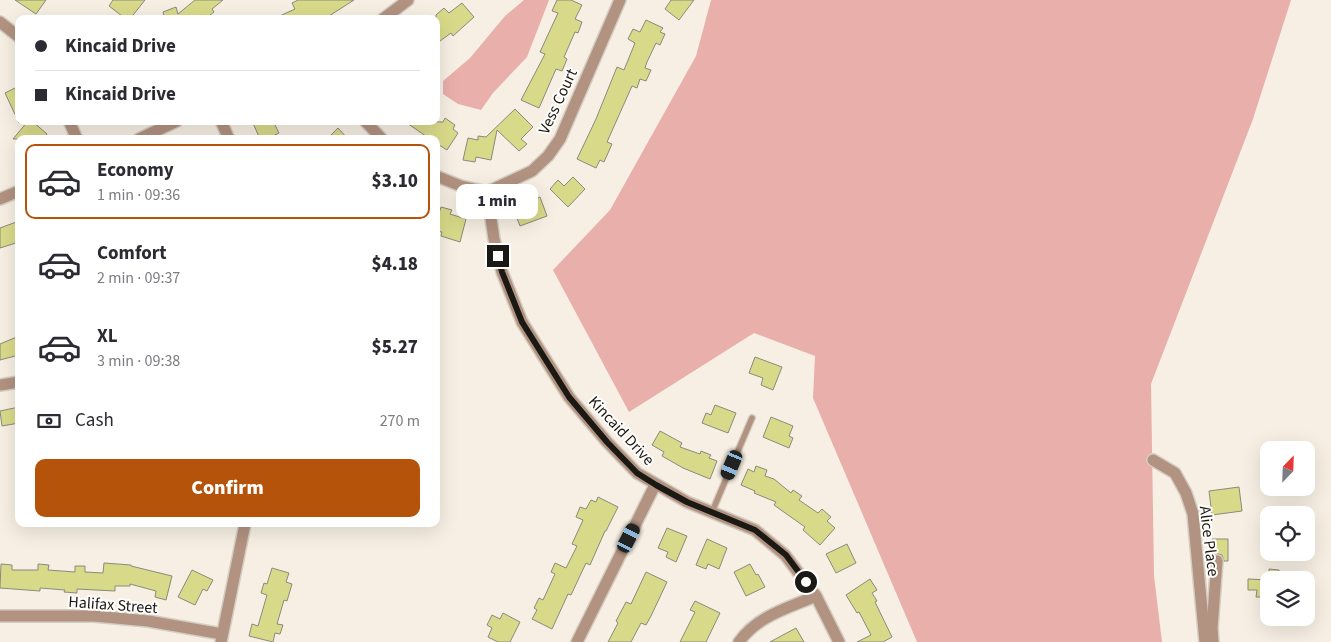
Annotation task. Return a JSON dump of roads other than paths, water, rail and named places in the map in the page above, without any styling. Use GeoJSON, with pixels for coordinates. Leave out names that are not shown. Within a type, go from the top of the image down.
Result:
{"type":"FeatureCollection","features":[{"type":"Feature","properties":{"kind":"street"},"geometry":{"type":"LineString","coordinates":[[388,15],[408,0]]}},
{"type":"Feature","properties":{"kind":"street","name":"Vess Court"},"geometry":{"type":"LineString","coordinates":[[487,192],[510,183],[532,171],[548,156],[560,138],[620,0]]}},
{"type":"Feature","properties":{"kind":"street"},"geometry":{"type":"LineString","coordinates":[[0,22],[15,34]]}},
{"type":"Feature","properties":{"kind":"street"},"geometry":{"type":"LineString","coordinates":[[147,135],[169,125]]}},
{"type":"Feature","properties":{"kind":"street"},"geometry":{"type":"LineString","coordinates":[[369,125],[378,135]]}},
{"type":"Feature","properties":{"kind":"street"},"geometry":{"type":"LineString","coordinates":[[440,178],[462,186],[487,192]]}},
{"type":"Feature","properties":{"kind":"street","name":"Kincaid Drive"},"geometry":{"type":"LineString","coordinates":[[487,192],[494,239],[502,272],[522,322],[569,397],[607,442],[637,473],[687,502],[755,530],[786,555],[816,596],[838,642]]}},
{"type":"Feature","properties":{"kind":"street"},"geometry":{"type":"LineString","coordinates":[[0,199],[15,193]]}},
{"type":"Feature","properties":{"kind":"street"},"geometry":{"type":"LineString","coordinates":[[0,385],[15,383]]}},
{"type":"Feature","properties":{"kind":"street","name":"Alice Place"},"geometry":{"type":"LineString","coordinates":[[1152,460],[1175,473],[1190,503],[1195,530],[1204,642]]}},
{"type":"Feature","properties":{"kind":"street"},"geometry":{"type":"LineString","coordinates":[[577,642],[656,485]]}},
{"type":"Feature","properties":{"kind":"street"},"geometry":{"type":"LineString","coordinates":[[222,638],[244,527]]}},
{"type":"Feature","properties":{"kind":"street"},"geometry":{"type":"LineString","coordinates":[[1214,642],[1212,628],[1217,560]]}},
{"type":"Feature","properties":{"kind":"street"},"geometry":{"type":"LineString","coordinates":[[739,642],[746,632],[762,618],[816,596]]}},
{"type":"Feature","properties":{"kind":"street","name":"Halifax Street"},"geometry":{"type":"LineString","coordinates":[[0,616],[94,616],[148,621],[222,638]]}},
{"type":"Feature","properties":{"kind":"lane"},"geometry":{"type":"LineString","coordinates":[[712,512],[752,418]]}}]}
